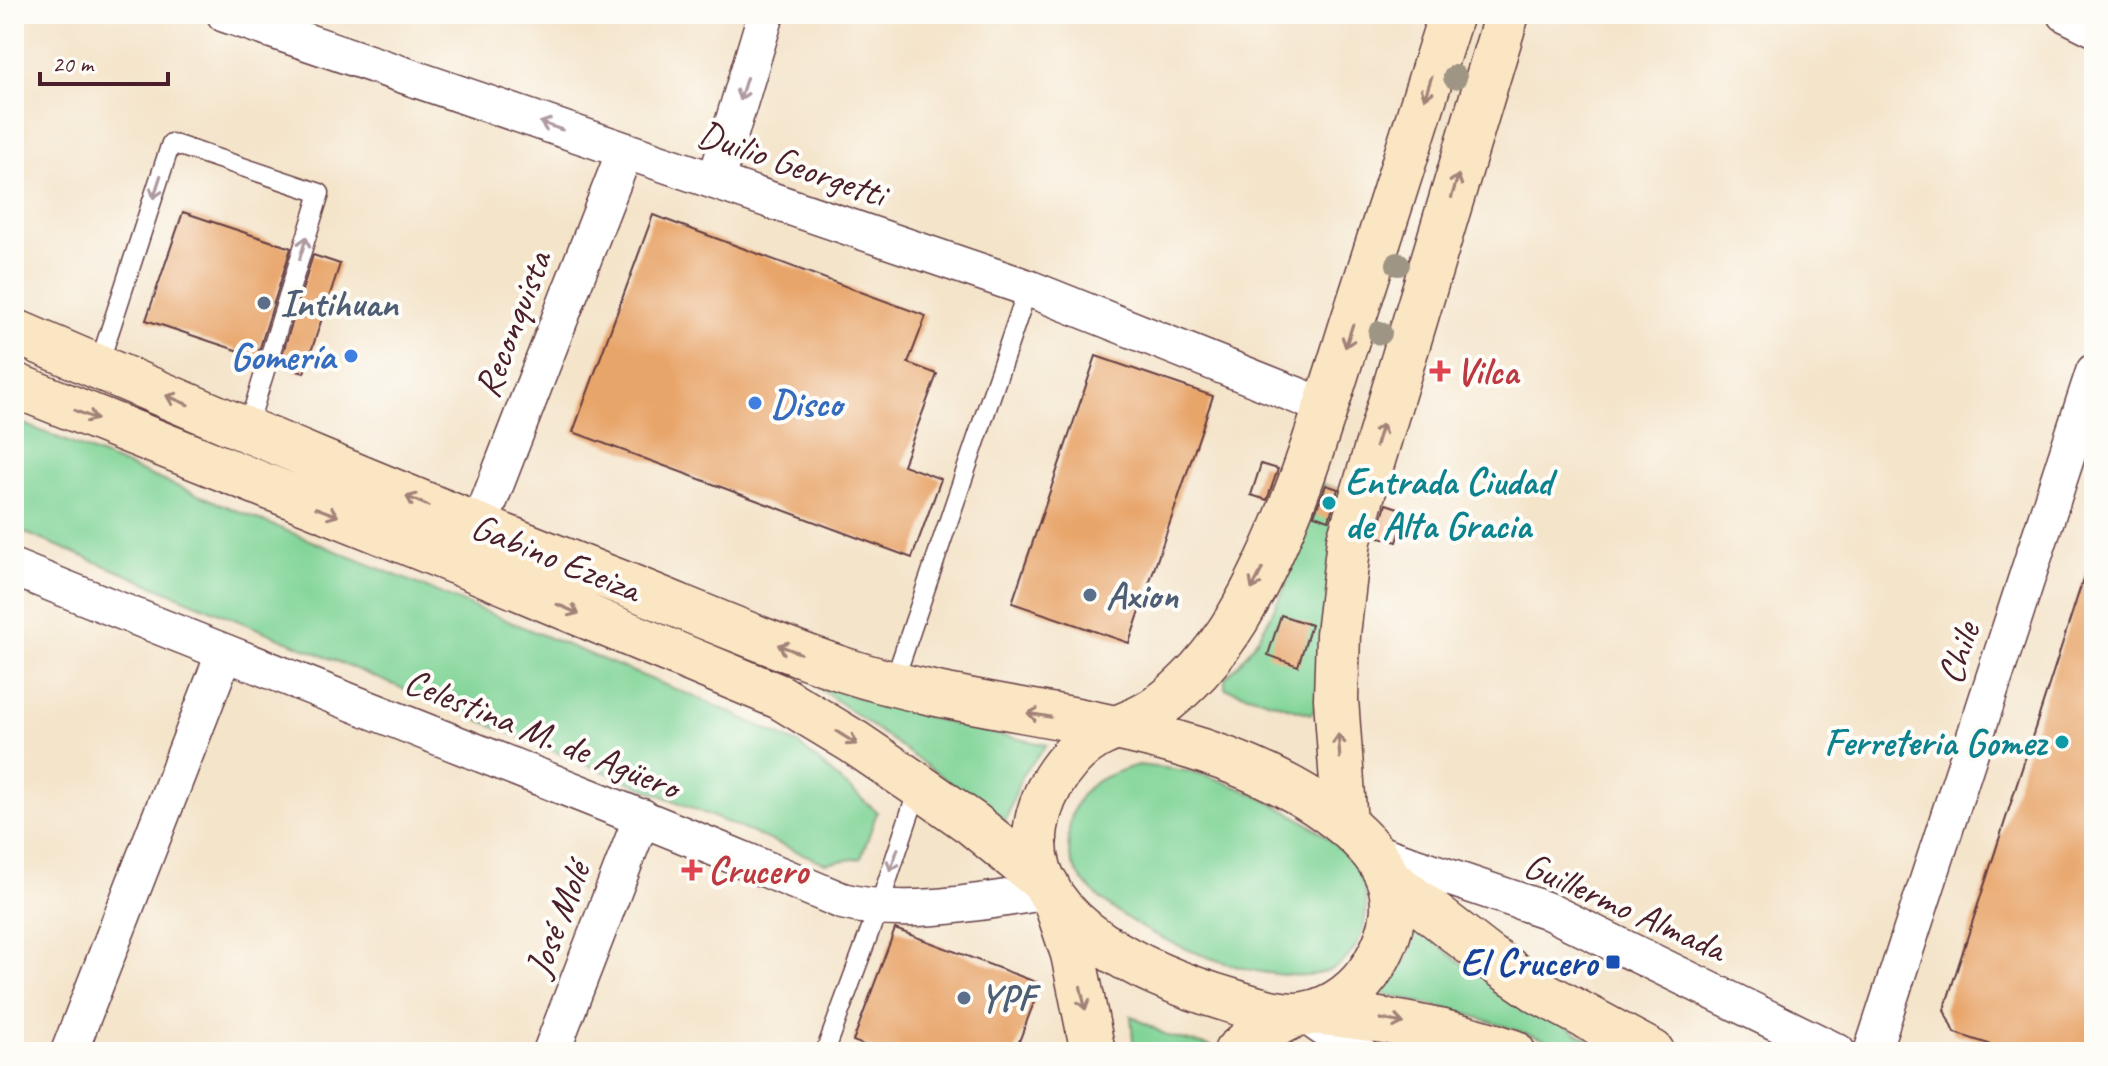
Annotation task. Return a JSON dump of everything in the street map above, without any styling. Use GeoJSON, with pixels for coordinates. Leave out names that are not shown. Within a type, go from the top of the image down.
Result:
{"type":"FeatureCollection","features":[{"type":"Feature","properties":{"kind":"main road"},"geometry":{"type":"LineString","coordinates":[[1093,1052],[1073,954],[1040,866],[1035,835],[1037,820],[1070,756],[1089,741],[1135,723],[1178,692],[1207,661],[1234,623],[1282,528],[1326,407],[1451,14]]}},
{"type":"Feature","properties":{"kind":"main road"},"geometry":{"type":"LineString","coordinates":[[1236,1052],[1256,1034],[1339,1002],[1354,991],[1376,962],[1392,920],[1394,898],[1369,852],[1336,699],[1338,634],[1349,540],[1507,14]]}},
{"type":"Feature","properties":{"kind":"main road","name":"Gabino Ezeiza"},"geometry":{"type":"LineString","coordinates":[[14,331],[479,527],[843,670],[983,705],[1116,729],[1184,745],[1249,768],[1282,783],[1369,852],[1489,957],[1540,992],[1652,1052]]}},
{"type":"Feature","properties":{"kind":"main road","name":"Gabino Ezeiza"},"geometry":{"type":"LineString","coordinates":[[14,385],[463,565],[780,697],[854,742],[973,824],[1050,891],[1073,921],[1113,952],[1141,967],[1203,992],[1264,1010],[1384,1019],[1435,1029],[1513,1052]]}},
{"type":"Feature","properties":{"kind":"street","name":"Duilio Georgetti"},"geometry":{"type":"LineString","coordinates":[[225,14],[1028,288],[1326,407]]}},
{"type":"Feature","properties":{"kind":"street"},"geometry":{"type":"LineString","coordinates":[[716,180],[766,14]]}},
{"type":"Feature","properties":{"kind":"street"},"geometry":{"type":"LineString","coordinates":[[2066,14],[2094,28]]}},
{"type":"Feature","properties":{"kind":"street","name":"Reconquista"},"geometry":{"type":"LineString","coordinates":[[479,527],[625,151]]}},
{"type":"Feature","properties":{"kind":"street","name":"Chile"},"geometry":{"type":"LineString","coordinates":[[1872,1052],[2094,372]]}},
{"type":"Feature","properties":{"kind":"street","name":"Celestina M. de Agüero"},"geometry":{"type":"LineString","coordinates":[[14,568],[224,654],[642,817],[842,901],[878,909],[987,901],[1050,891]]}},
{"type":"Feature","properties":{"kind":"street"},"geometry":{"type":"LineString","coordinates":[[69,1052],[224,654]]}},
{"type":"Feature","properties":{"kind":"street","name":"José Molé"},"geometry":{"type":"LineString","coordinates":[[551,1052],[642,817]]}},
{"type":"Feature","properties":{"kind":"street","name":"Guillermo Almada"},"geometry":{"type":"LineString","coordinates":[[1369,852],[1546,910],[1837,1052]]}},
{"type":"Feature","properties":{"kind":"street"},"geometry":{"type":"LineString","coordinates":[[1305,1014],[1358,1052]]}},
{"type":"Feature","properties":{"kind":"lane"},"geometry":{"type":"LineString","coordinates":[[98,367],[171,143],[320,193],[247,429]]}},
{"type":"Feature","properties":{"kind":"lane"},"geometry":{"type":"LineString","coordinates":[[893,684],[1028,288]]}},
{"type":"Feature","properties":{"kind":"lane"},"geometry":{"type":"LineString","coordinates":[[825,1052],[919,786]]}},
{"type":"Feature","properties":{"kind":"green space"},"geometry":{"type":"Polygon","coordinates":[[[14,420],[712,704],[798,744],[877,812],[861,858],[825,863],[14,528],[14,420]]]}},
{"type":"Feature","properties":{"kind":"green space"},"geometry":{"type":"Polygon","coordinates":[[[1323,484],[1349,492],[1319,704],[1311,714],[1225,688],[1225,678],[1242,660],[1272,614],[1323,484]]]}},
{"type":"Feature","properties":{"kind":"green space"},"geometry":{"type":"Polygon","coordinates":[[[815,685],[967,728],[1047,745],[1022,775],[1005,822],[815,685]]]}},
{"type":"Feature","properties":{"kind":"green space"},"geometry":{"type":"Polygon","coordinates":[[[1138,765],[1192,772],[1225,782],[1282,809],[1328,838],[1357,869],[1365,896],[1364,926],[1352,952],[1330,970],[1317,974],[1290,975],[1252,970],[1224,963],[1166,940],[1112,908],[1091,890],[1076,871],[1069,854],[1068,836],[1073,811],[1085,791],[1094,784],[1138,765]]]}},
{"type":"Feature","properties":{"kind":"green space"},"geometry":{"type":"Polygon","coordinates":[[[1417,928],[1468,969],[1610,1052],[1583,1052],[1461,1012],[1379,993],[1408,958],[1417,928]]]}},
{"type":"Feature","properties":{"kind":"green space"},"geometry":{"type":"Polygon","coordinates":[[[1131,1016],[1168,1036],[1219,1048],[1215,1052],[1134,1052],[1131,1016]]]}},
{"type":"Feature","properties":{"kind":"building"},"geometry":{"type":"Polygon","coordinates":[[[183,212],[291,248],[257,357],[146,320],[183,212]]]}},
{"type":"Feature","properties":{"kind":"building","name":"Disco"},"geometry":{"type":"Polygon","coordinates":[[[653,215],[926,316],[908,363],[937,374],[903,465],[941,479],[912,558],[573,432],[653,215]]]}},
{"type":"Feature","properties":{"kind":"building"},"geometry":{"type":"Polygon","coordinates":[[[313,255],[340,264],[304,373],[279,365],[313,255]]]}},
{"type":"Feature","properties":{"kind":"building"},"geometry":{"type":"Polygon","coordinates":[[[1096,356],[1213,396],[1129,643],[1012,603],[1096,356]]]}},
{"type":"Feature","properties":{"kind":"building"},"geometry":{"type":"Polygon","coordinates":[[[1261,464],[1278,469],[1267,500],[1251,495],[1261,464]]]}},
{"type":"Feature","properties":{"kind":"building"},"geometry":{"type":"Polygon","coordinates":[[[1326,485],[1338,489],[1329,520],[1314,515],[1326,485]]]}},
{"type":"Feature","properties":{"kind":"building"},"geometry":{"type":"Polygon","coordinates":[[[1386,504],[1407,511],[1397,542],[1376,536],[1386,504]]]}},
{"type":"Feature","properties":{"kind":"building"},"geometry":{"type":"Polygon","coordinates":[[[2087,567],[2094,568],[2094,1052],[2014,1052],[1954,1033],[1944,1010],[2087,567]]]}},
{"type":"Feature","properties":{"kind":"building"},"geometry":{"type":"Polygon","coordinates":[[[1281,615],[1311,625],[1298,666],[1268,655],[1281,615]]]}},
{"type":"Feature","properties":{"kind":"building"},"geometry":{"type":"Polygon","coordinates":[[[895,929],[1041,984],[1015,1052],[881,1052],[853,1041],[895,929]]]}},
{"type":"Feature","properties":{"kind":"place","name":"Intihuan"},"geometry":{"type":"Point","coordinates":[264,303]}},
{"type":"Feature","properties":{"kind":"place","name":"Gomería"},"geometry":{"type":"Point","coordinates":[351,356]}},
{"type":"Feature","properties":{"kind":"place","name":"Vilca"},"geometry":{"type":"Point","coordinates":[1440,371]}},
{"type":"Feature","properties":{"kind":"place","name":"Disco"},"geometry":{"type":"Point","coordinates":[755,403]}},
{"type":"Feature","properties":{"kind":"place","name":"Entrada Ciudad de Alta Gracia"},"geometry":{"type":"Point","coordinates":[1329,503]}},
{"type":"Feature","properties":{"kind":"place","name":"Axion"},"geometry":{"type":"Point","coordinates":[1090,595]}},
{"type":"Feature","properties":{"kind":"place","name":"Ferreteria Gomez"},"geometry":{"type":"Point","coordinates":[2062,742]}},
{"type":"Feature","properties":{"kind":"place","name":"Crucero"},"geometry":{"type":"Point","coordinates":[692,870]}},
{"type":"Feature","properties":{"kind":"place","name":"El Crucero"},"geometry":{"type":"Point","coordinates":[1613,962]}},
{"type":"Feature","properties":{"kind":"place","name":"YPF"},"geometry":{"type":"Point","coordinates":[964,998]}}]}
